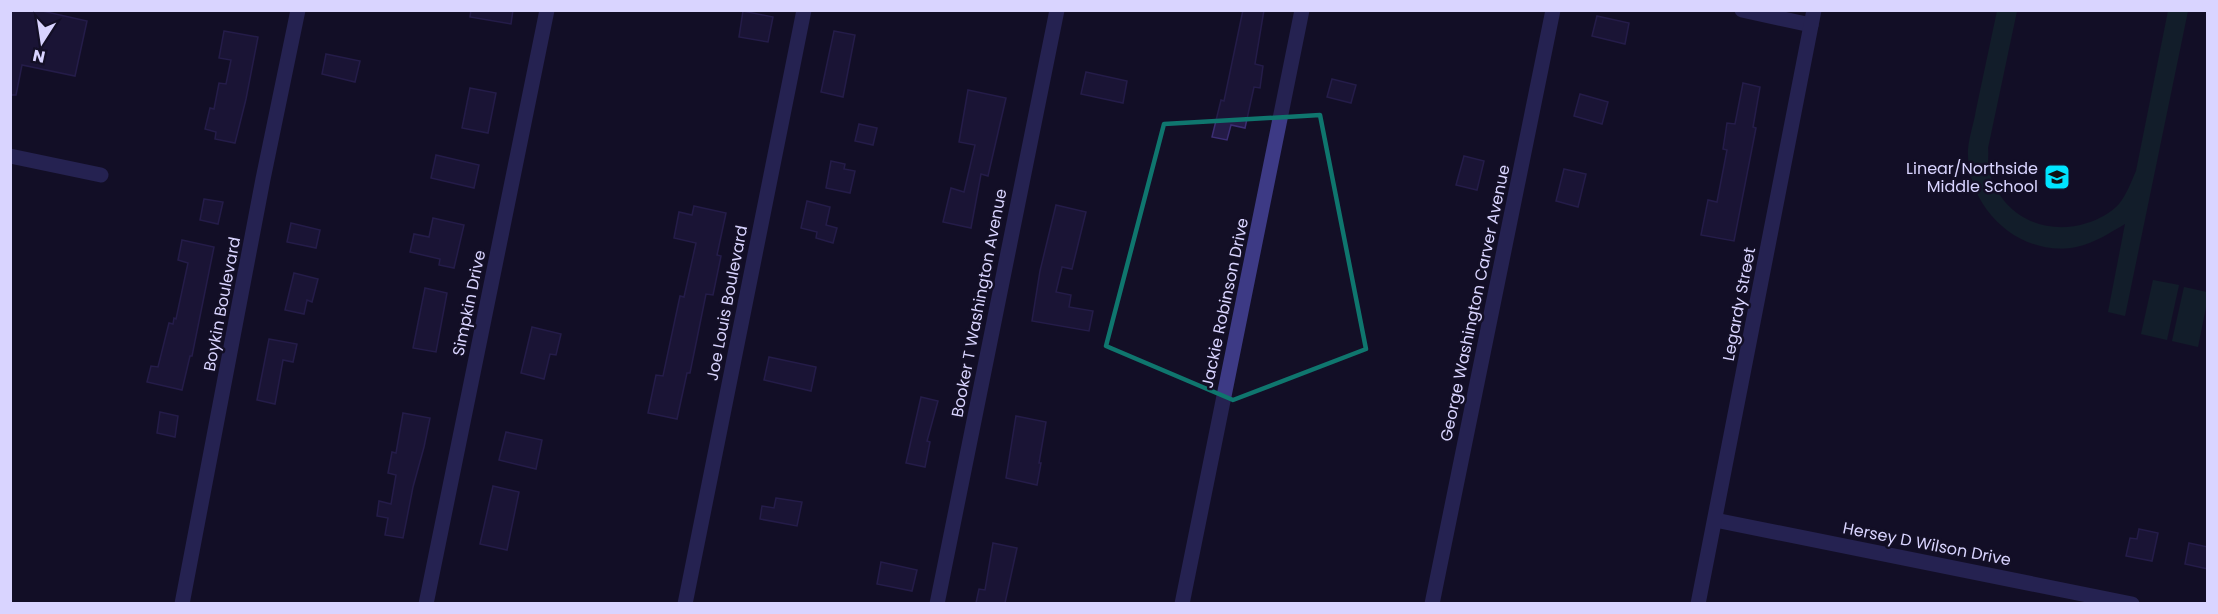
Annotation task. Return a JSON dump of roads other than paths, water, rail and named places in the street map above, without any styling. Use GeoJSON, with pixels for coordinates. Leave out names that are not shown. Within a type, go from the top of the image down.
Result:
{"type":"FeatureCollection","features":[{"type":"Feature","properties":{"kind":"street","name":"Boykin Boulevard"},"geometry":{"type":"LineString","coordinates":[[182,603],[263,179],[298,10]]}},
{"type":"Feature","properties":{"kind":"street","name":"Simpkin Drive"},"geometry":{"type":"LineString","coordinates":[[426,603],[547,10]]}},
{"type":"Feature","properties":{"kind":"street","name":"Joe Louis Boulevard"},"geometry":{"type":"LineString","coordinates":[[685,603],[804,10]]}},
{"type":"Feature","properties":{"kind":"street","name":"Booker T Washington Avenue"},"geometry":{"type":"LineString","coordinates":[[937,603],[1057,10]]}},
{"type":"Feature","properties":{"kind":"street","name":"Jackie Robinson Drive"},"geometry":{"type":"LineString","coordinates":[[1182,603],[1302,10]]}},
{"type":"Feature","properties":{"kind":"street","name":"George Washington Carver Avenue"},"geometry":{"type":"LineString","coordinates":[[1432,603],[1553,10]]}},
{"type":"Feature","properties":{"kind":"street"},"geometry":{"type":"LineString","coordinates":[[1742,10],[1812,18]]}},
{"type":"Feature","properties":{"kind":"street","name":"Legardy Street"},"geometry":{"type":"LineString","coordinates":[[1698,603],[1812,18]]}},
{"type":"Feature","properties":{"kind":"street"},"geometry":{"type":"LineString","coordinates":[[10,156],[101,175]]}},
{"type":"Feature","properties":{"kind":"street","name":"Hersey D Wilson Drive"},"geometry":{"type":"LineString","coordinates":[[1715,520],[2132,603]]}},
{"type":"Feature","properties":{"kind":"place","name":"Linear/Northside Middle School"},"geometry":{"type":"Point","coordinates":[2057,177]}}]}
